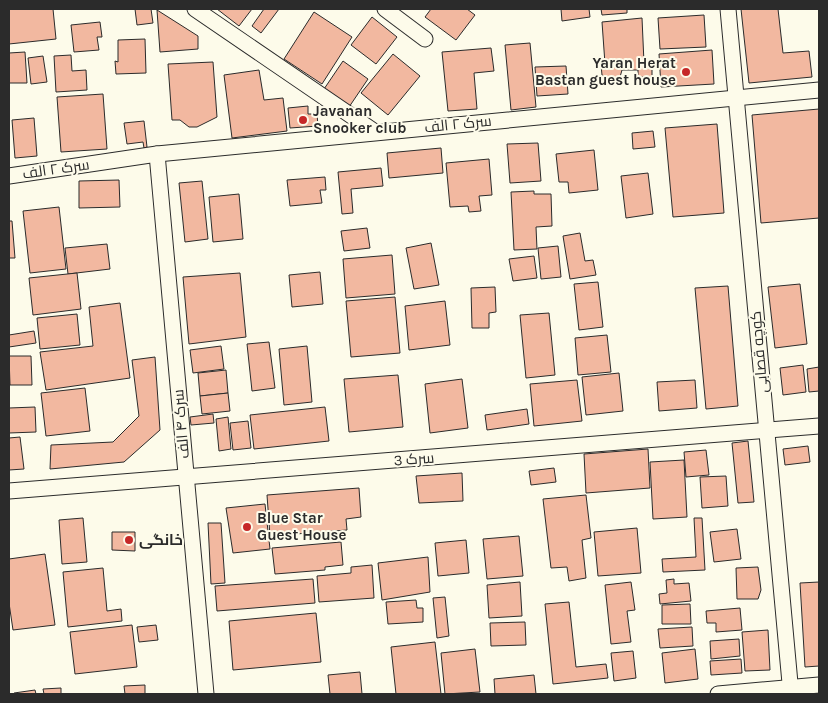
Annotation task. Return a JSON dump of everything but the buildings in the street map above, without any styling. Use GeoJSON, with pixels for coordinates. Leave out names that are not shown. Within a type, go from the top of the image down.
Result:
{"type":"FeatureCollection","features":[{"type":"Feature","properties":{"kind":"street"},"geometry":{"type":"LineString","coordinates":[[195,9],[375,132]]}},
{"type":"Feature","properties":{"kind":"street"},"geometry":{"type":"LineString","coordinates":[[385,9],[425,39]]}},
{"type":"Feature","properties":{"kind":"street","name":"کوچه قصابی"},"geometry":{"type":"LineString","coordinates":[[728,9],[791,691]]}},
{"type":"Feature","properties":{"kind":"street","name":"سرک ۲ الف"},"geometry":{"type":"LineString","coordinates":[[9,176],[157,154],[819,90]]}},
{"type":"Feature","properties":{"kind":"street","name":"سرک ۴ الف"},"geometry":{"type":"LineString","coordinates":[[157,154],[206,694]]}},
{"type":"Feature","properties":{"kind":"street","name":"سرک 3"},"geometry":{"type":"LineString","coordinates":[[9,491],[766,432],[819,426]]}},
{"type":"Feature","properties":{"kind":"street"},"geometry":{"type":"LineString","coordinates":[[718,694],[791,691],[819,685]]}},
{"type":"Feature","properties":{"kind":"place","name":"Yaran Herat Bastan guest house"},"geometry":{"type":"Point","coordinates":[686,72]}},
{"type":"Feature","properties":{"kind":"place","name":"Javanan Snooker club"},"geometry":{"type":"Point","coordinates":[303,120]}},
{"type":"Feature","properties":{"kind":"place","name":"Blue Star Guest House"},"geometry":{"type":"Point","coordinates":[247,527]}},
{"type":"Feature","properties":{"kind":"place","name":"خانگی"},"geometry":{"type":"Point","coordinates":[129,540]}}]}
